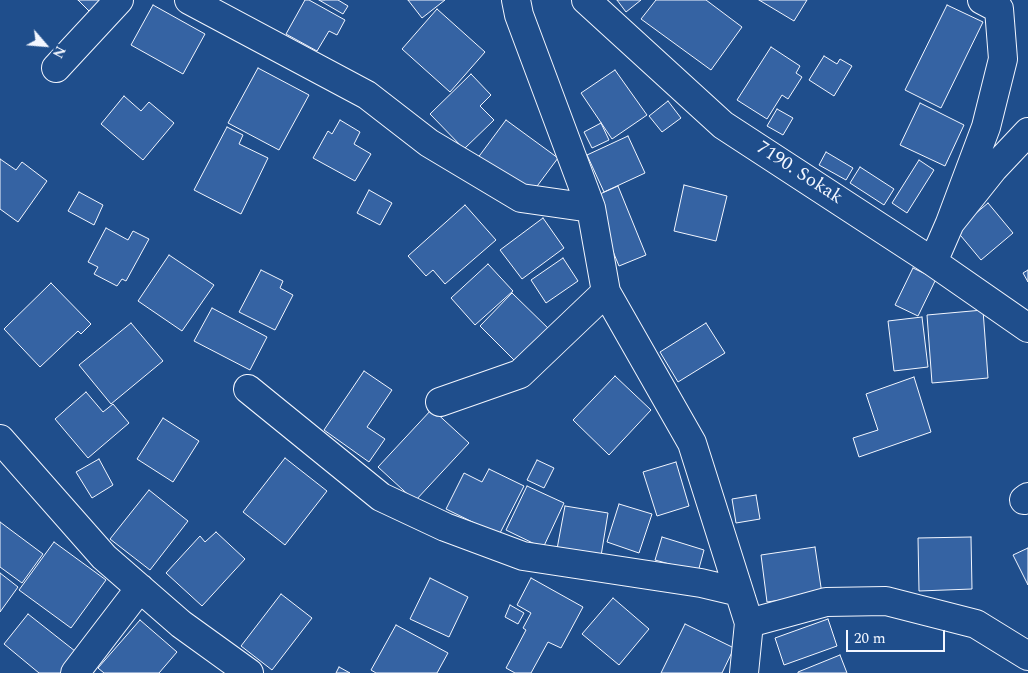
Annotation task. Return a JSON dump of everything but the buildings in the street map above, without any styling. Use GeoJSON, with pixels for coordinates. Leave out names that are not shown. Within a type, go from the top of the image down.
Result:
{"type":"FeatureCollection","features":[{"type":"Feature","properties":{"kind":"street"},"geometry":{"type":"LineString","coordinates":[[56,68],[119,0]]}},
{"type":"Feature","properties":{"kind":"street"},"geometry":{"type":"LineString","coordinates":[[189,0],[367,95],[429,143],[520,198],[591,208]]}},
{"type":"Feature","properties":{"kind":"street"},"geometry":{"type":"LineString","coordinates":[[516,0],[519,15],[591,208],[606,292],[692,443],[749,623],[744,673]]}},
{"type":"Feature","properties":{"kind":"street","name":"7190. Sokak"},"geometry":{"type":"LineString","coordinates":[[586,0],[723,125],[933,262],[1028,328]]}},
{"type":"Feature","properties":{"kind":"street"},"geometry":{"type":"LineString","coordinates":[[933,262],[950,223],[986,127],[1003,59],[999,9],[982,0]]}},
{"type":"Feature","properties":{"kind":"street"},"geometry":{"type":"LineString","coordinates":[[950,223],[992,169],[1028,132]]}},
{"type":"Feature","properties":{"kind":"street"},"geometry":{"type":"LineString","coordinates":[[440,402],[520,374],[606,292]]}},
{"type":"Feature","properties":{"kind":"street"},"geometry":{"type":"LineString","coordinates":[[248,389],[381,497],[445,527],[523,556],[702,583],[739,592]]}},
{"type":"Feature","properties":{"kind":"street"},"geometry":{"type":"LineString","coordinates":[[0,439],[104,557],[181,624],[249,673]]}},
{"type":"Feature","properties":{"kind":"street"},"geometry":{"type":"LineString","coordinates":[[75,673],[140,588]]}},
{"type":"Feature","properties":{"kind":"street"},"geometry":{"type":"LineString","coordinates":[[749,623],[826,602],[886,600],[976,624],[1028,656]]}}]}
